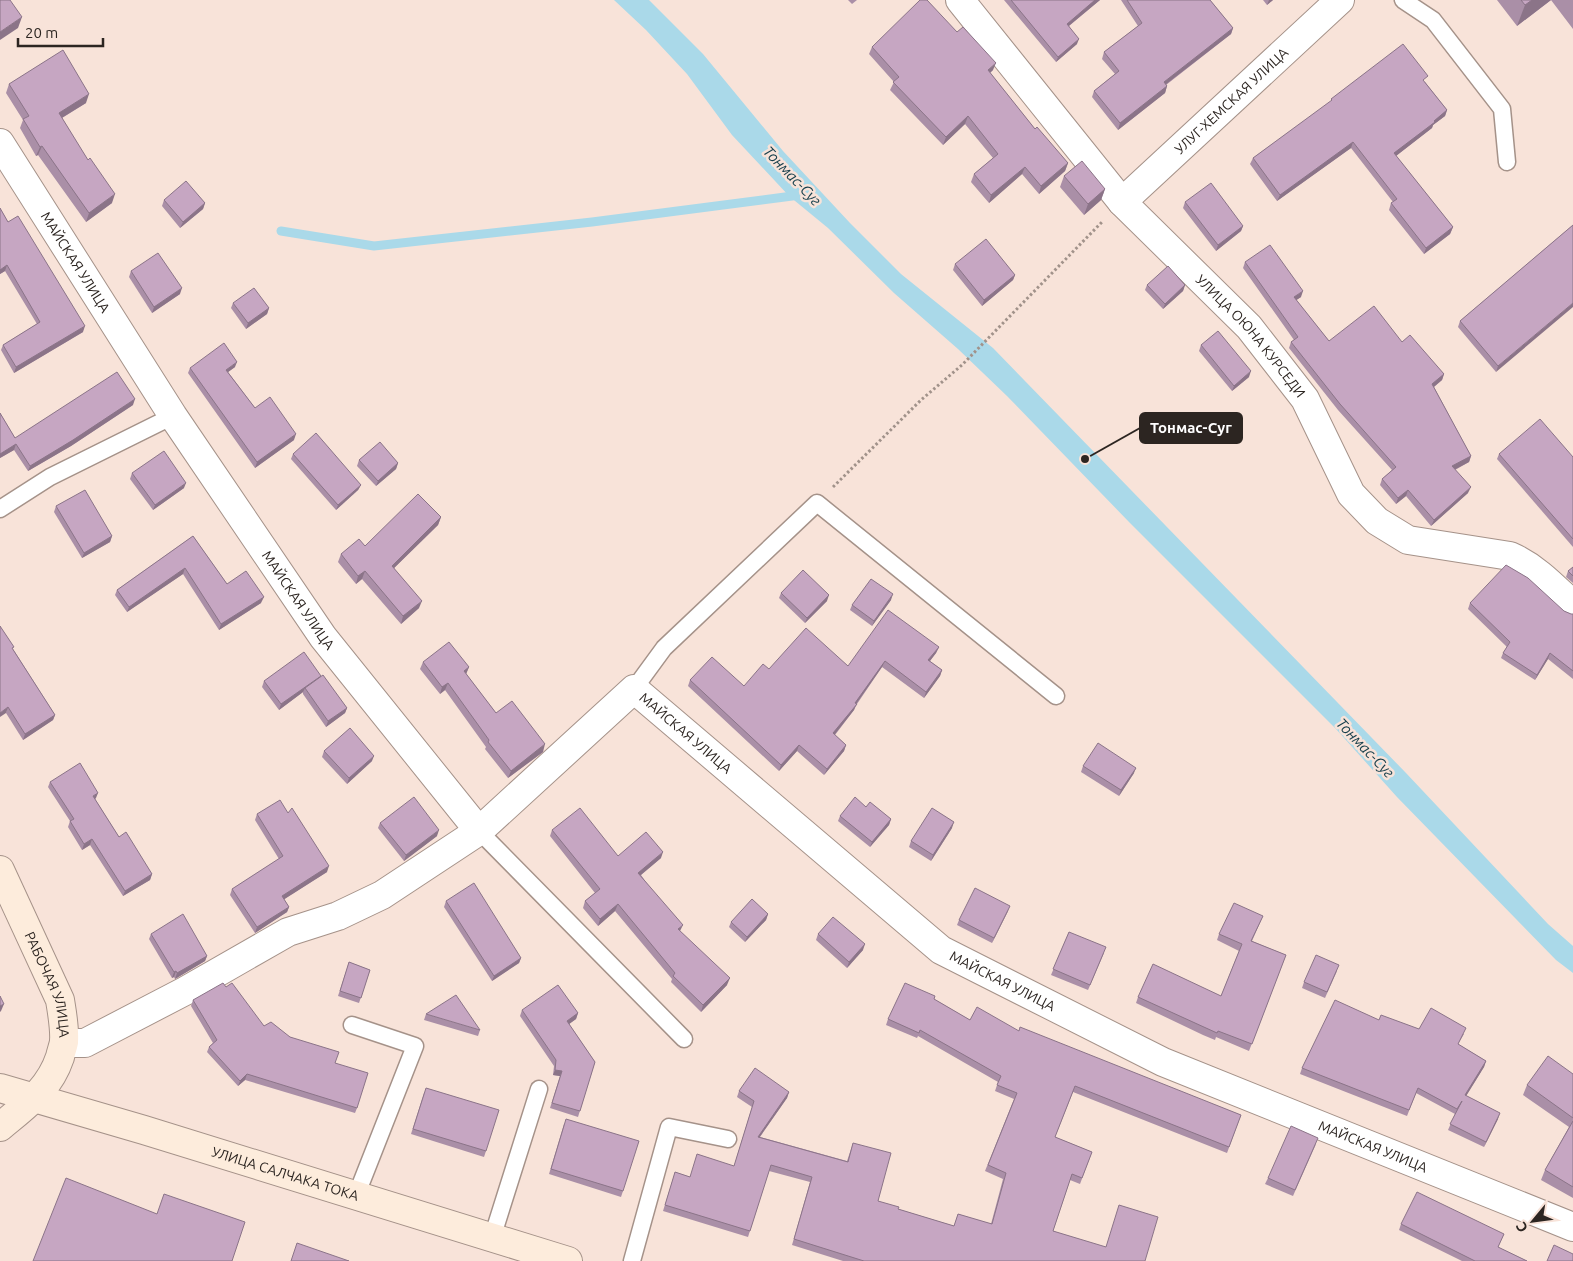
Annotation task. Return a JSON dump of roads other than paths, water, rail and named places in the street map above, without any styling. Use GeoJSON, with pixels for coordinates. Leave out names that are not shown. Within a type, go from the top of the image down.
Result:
{"type":"FeatureCollection","features":[{"type":"Feature","properties":{"kind":"main road","name":"РАБОЧАЯ УЛИЦА"},"geometry":{"type":"LineString","coordinates":[[0,870],[54,982],[60,1000],[64,1043],[55,1071],[34,1098],[0,1127]]}},
{"type":"Feature","properties":{"kind":"main road","name":"УЛИЦА САЛЧАКА ТОКА"},"geometry":{"type":"LineString","coordinates":[[0,1088],[144,1130],[568,1261]]}},
{"type":"Feature","properties":{"kind":"street","name":"УЛИЦА ОЮНА КУРСЕДИ"},"geometry":{"type":"LineString","coordinates":[[960,0],[1122,202],[1249,327],[1305,399],[1351,494],[1377,521],[1408,540],[1510,556],[1537,571],[1573,605]]}},
{"type":"Feature","properties":{"kind":"street","name":"УЛУГ-ХЕМСКАЯ УЛИЦА"},"geometry":{"type":"LineString","coordinates":[[1122,202],[1340,0]]}},
{"type":"Feature","properties":{"kind":"street","name":"МАЙСКАЯ УЛИЦА"},"geometry":{"type":"LineString","coordinates":[[0,143],[173,416],[323,637],[479,831],[634,689],[941,950],[1163,1062],[1553,1217],[1573,1227]]}},
{"type":"Feature","properties":{"kind":"street"},"geometry":{"type":"LineString","coordinates":[[64,1043],[85,1043],[185,991],[288,932],[338,916],[382,895],[479,831]]}},
{"type":"Feature","properties":{"kind":"lane"},"geometry":{"type":"LineString","coordinates":[[1403,0],[1433,20],[1502,109],[1507,162]]}},
{"type":"Feature","properties":{"kind":"lane"},"geometry":{"type":"LineString","coordinates":[[0,509],[50,477],[173,416]]}},
{"type":"Feature","properties":{"kind":"lane"},"geometry":{"type":"LineString","coordinates":[[634,689],[664,648],[817,503],[1056,696]]}},
{"type":"Feature","properties":{"kind":"lane"},"geometry":{"type":"LineString","coordinates":[[479,831],[684,1039]]}},
{"type":"Feature","properties":{"kind":"lane"},"geometry":{"type":"LineString","coordinates":[[352,1025],[415,1046],[356,1196]]}},
{"type":"Feature","properties":{"kind":"lane"},"geometry":{"type":"LineString","coordinates":[[492,1238],[539,1090]]}},
{"type":"Feature","properties":{"kind":"lane"},"geometry":{"type":"LineString","coordinates":[[632,1261],[669,1127],[728,1140]]}},
{"type":"Feature","properties":{"kind":"water","name":"Тонмас-Суг"},"geometry":{"type":"Polygon","coordinates":[[[614,0],[649,0],[703,54],[783,151],[850,223],[901,274],[993,348],[1406,773],[1548,924],[1573,946],[1573,973],[1556,960],[1397,797],[1336,729],[1130,523],[1007,396],[958,349],[894,293],[828,228],[789,196],[732,135],[687,74],[646,30],[614,0]]]}},
{"type":"Feature","properties":{"kind":"waterway"},"geometry":{"type":"LineString","coordinates":[[281,231],[374,246],[592,222],[800,195]]}},
{"type":"Feature","properties":{"kind":"place","name":"Тонмас-Суг"},"geometry":{"type":"Point","coordinates":[1085,459]}}]}
